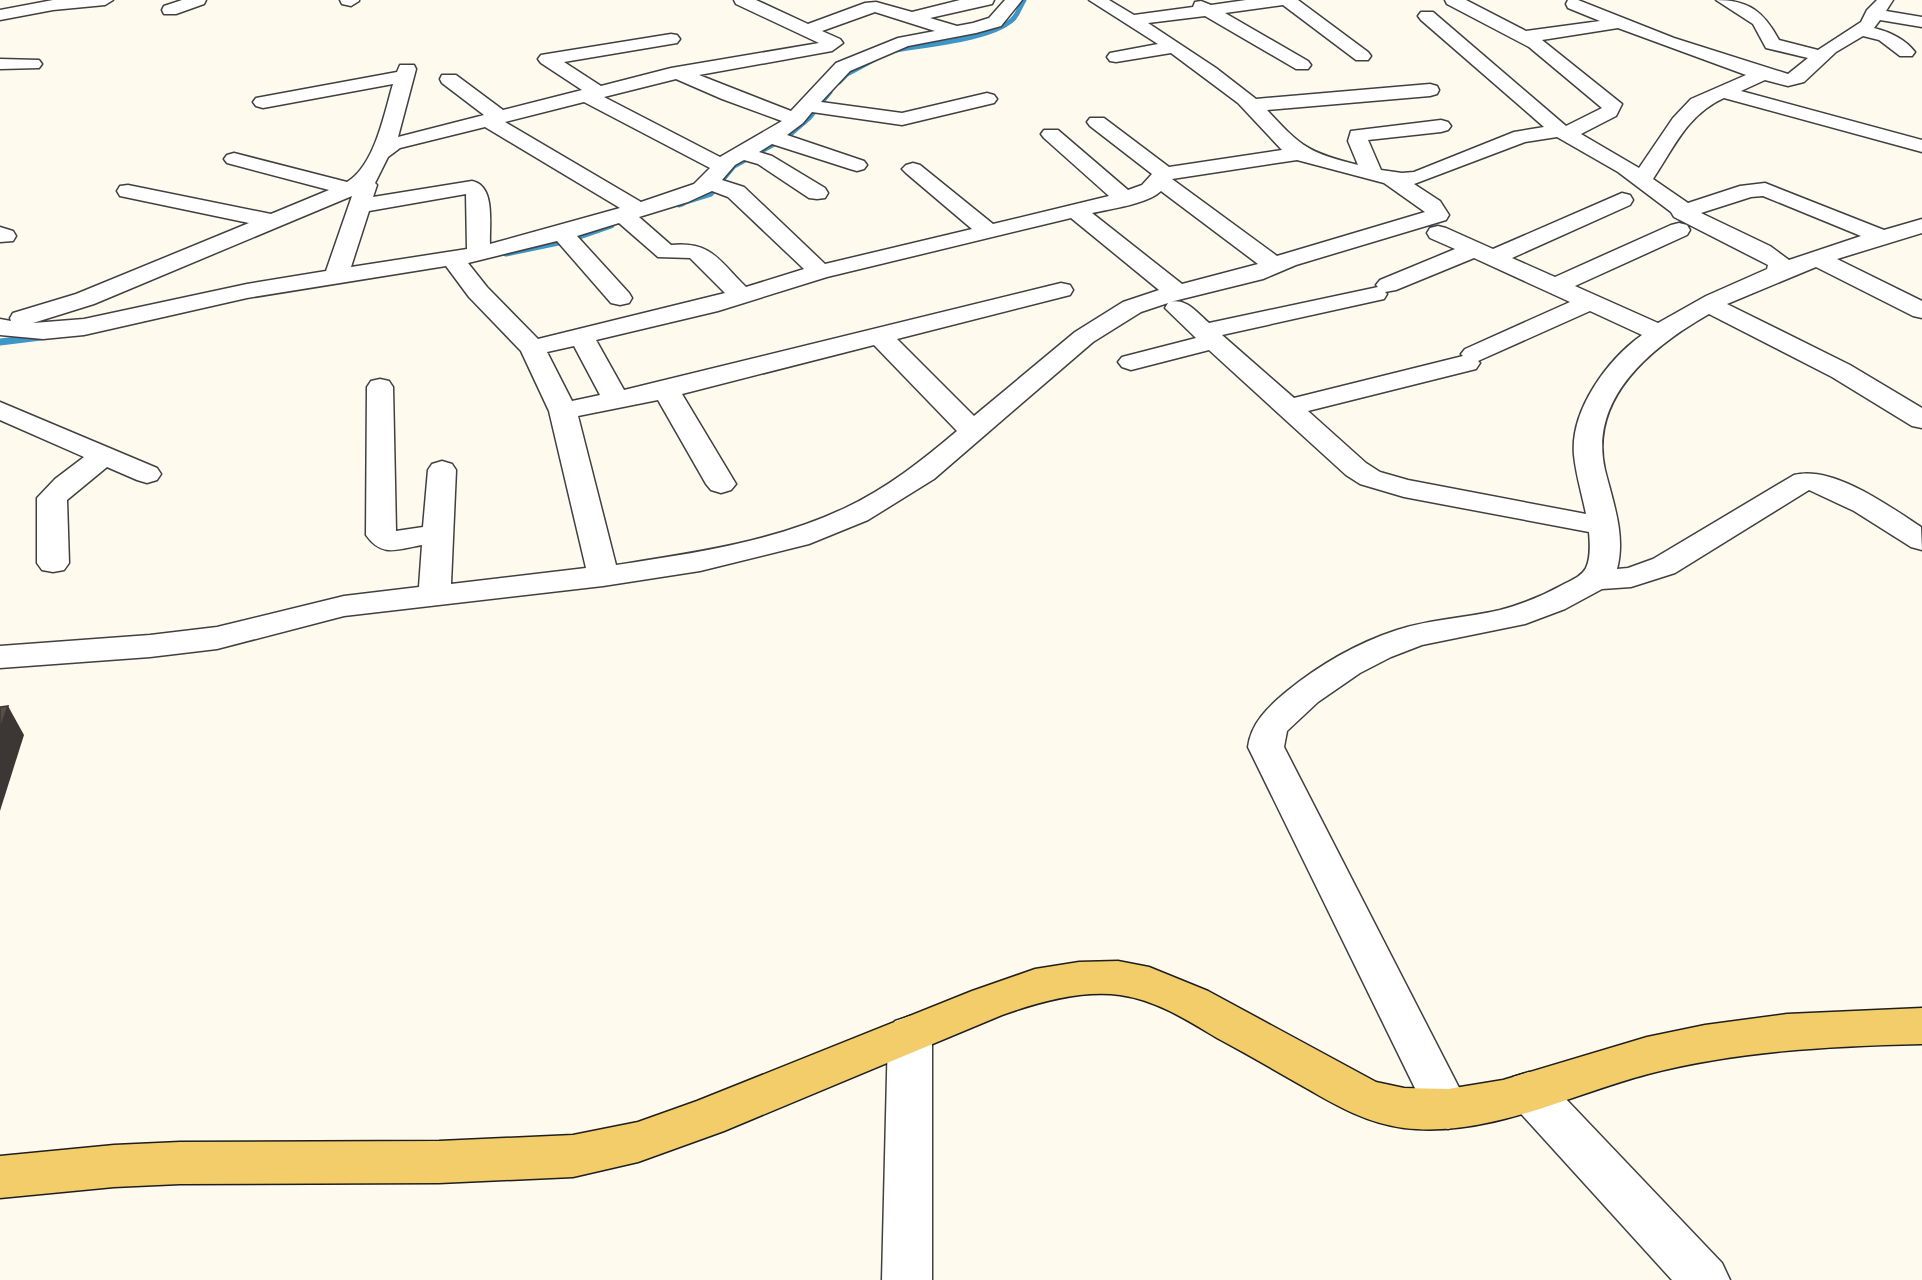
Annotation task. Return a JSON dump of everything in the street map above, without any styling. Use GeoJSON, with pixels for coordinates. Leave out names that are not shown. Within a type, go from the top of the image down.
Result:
{"type":"FeatureCollection","features":[{"type":"Feature","properties":{"kind":"main road"},"geometry":{"type":"LineString","coordinates":[[0,1177],[114,1166],[180,1163],[439,1162],[573,1156],[638,1142],[708,1117],[910,1034],[1035,986],[1079,979],[1118,978],[1149,984],[1193,1003],[1367,1100],[1404,1108],[1448,1109],[1529,1091],[1647,1056],[1705,1043],[1799,1031],[1922,1026]]}},
{"type":"Feature","properties":{"kind":"street"},"geometry":{"type":"LineString","coordinates":[[0,15],[52,5],[105,0]]}},
{"type":"Feature","properties":{"kind":"street"},"geometry":{"type":"LineString","coordinates":[[170,10],[198,0]]}},
{"type":"Feature","properties":{"kind":"street"},"geometry":{"type":"LineString","coordinates":[[742,0],[834,43],[868,55]]}},
{"type":"Feature","properties":{"kind":"street"},"geometry":{"type":"LineString","coordinates":[[911,18],[986,0]]}},
{"type":"Feature","properties":{"kind":"street"},"geometry":{"type":"LineString","coordinates":[[0,325],[43,332],[74,328],[222,296],[336,277],[461,260],[566,237],[693,192],[716,181],[749,155],[778,140],[812,110],[835,74],[868,55],[904,42],[995,22],[1014,0]]}},
{"type":"Feature","properties":{"kind":"street"},"geometry":{"type":"LineString","coordinates":[[1097,0],[1132,20],[1221,79],[1252,105],[1300,153]]}},
{"type":"Feature","properties":{"kind":"street"},"geometry":{"type":"LineString","coordinates":[[1132,20],[1199,5],[1286,0],[1362,56]]}},
{"type":"Feature","properties":{"kind":"street"},"geometry":{"type":"LineString","coordinates":[[1382,177],[1421,176],[1521,136],[1563,133],[1609,112],[1612,108],[1611,104],[1525,37],[1453,0]]}},
{"type":"Feature","properties":{"kind":"street"},"geometry":{"type":"LineString","coordinates":[[1724,0],[1760,21],[1772,44],[1821,56]]}},
{"type":"Feature","properties":{"kind":"street"},"geometry":{"type":"LineString","coordinates":[[1574,4],[1618,23],[1763,74],[1794,80],[1830,48],[1868,26],[1885,0]]}},
{"type":"Feature","properties":{"kind":"street"},"geometry":{"type":"LineString","coordinates":[[1199,5],[1302,65]]}},
{"type":"Feature","properties":{"kind":"street"},"geometry":{"type":"LineString","coordinates":[[808,30],[870,7],[881,7],[957,32]]}},
{"type":"Feature","properties":{"kind":"street"},"geometry":{"type":"LineString","coordinates":[[1874,14],[1922,22]]}},
{"type":"Feature","properties":{"kind":"street"},"geometry":{"type":"LineString","coordinates":[[1427,16],[1563,133],[1642,180],[1681,221],[1770,256],[1780,266],[1778,273]]}},
{"type":"Feature","properties":{"kind":"street"},"geometry":{"type":"LineString","coordinates":[[1525,37],[1618,23]]}},
{"type":"Feature","properties":{"kind":"street"},"geometry":{"type":"LineString","coordinates":[[1862,30],[1885,36],[1906,52]]}},
{"type":"Feature","properties":{"kind":"street"},"geometry":{"type":"LineString","coordinates":[[671,39],[547,59],[592,94],[716,181],[736,192],[820,272]]}},
{"type":"Feature","properties":{"kind":"street"},"geometry":{"type":"LineString","coordinates":[[336,277],[359,192],[379,154],[384,149],[402,141],[679,73],[810,50],[834,43]]}},
{"type":"Feature","properties":{"kind":"street"},"geometry":{"type":"LineString","coordinates":[[1116,57],[1174,47]]}},
{"type":"Feature","properties":{"kind":"street"},"geometry":{"type":"LineString","coordinates":[[0,64],[33,64]]}},
{"type":"Feature","properties":{"kind":"street"},"geometry":{"type":"LineString","coordinates":[[263,102],[406,72],[384,149]]}},
{"type":"Feature","properties":{"kind":"street"},"geometry":{"type":"LineString","coordinates":[[679,73],[729,95],[812,110],[902,119],[987,99]]}},
{"type":"Feature","properties":{"kind":"street"},"geometry":{"type":"LineString","coordinates":[[1642,180],[1680,122],[1692,108],[1763,74]]}},
{"type":"Feature","properties":{"kind":"street"},"geometry":{"type":"LineString","coordinates":[[449,79],[494,118],[629,215],[666,252],[690,250],[698,253],[742,297]]}},
{"type":"Feature","properties":{"kind":"street"},"geometry":{"type":"LineString","coordinates":[[1252,105],[1430,90]]}},
{"type":"Feature","properties":{"kind":"street"},"geometry":{"type":"LineString","coordinates":[[1723,92],[1922,146]]}},
{"type":"Feature","properties":{"kind":"street"},"geometry":{"type":"LineString","coordinates":[[1097,122],[1275,266]]}},
{"type":"Feature","properties":{"kind":"street"},"geometry":{"type":"LineString","coordinates":[[1382,177],[1358,141],[1358,135],[1441,126]]}},
{"type":"Feature","properties":{"kind":"street"},"geometry":{"type":"LineString","coordinates":[[1051,134],[1125,199]]}},
{"type":"Feature","properties":{"kind":"street"},"geometry":{"type":"LineString","coordinates":[[778,140],[857,165]]}},
{"type":"Feature","properties":{"kind":"street"},"geometry":{"type":"LineString","coordinates":[[0,657],[150,646],[217,638],[344,606],[603,576],[700,562],[753,551],[798,538],[829,527],[892,495],[947,455],[1084,337],[1132,307],[1177,300],[1275,266],[1438,215],[1432,206],[1382,177],[1300,153],[1162,176],[1150,190],[1125,199],[820,272],[742,297],[532,348]]}},
{"type":"Feature","properties":{"kind":"street"},"geometry":{"type":"LineString","coordinates":[[749,155],[817,193]]}},
{"type":"Feature","properties":{"kind":"street"},"geometry":{"type":"LineString","coordinates":[[234,159],[359,192]]}},
{"type":"Feature","properties":{"kind":"street"},"geometry":{"type":"LineString","coordinates":[[913,169],[989,232]]}},
{"type":"Feature","properties":{"kind":"street"},"geometry":{"type":"LineString","coordinates":[[0,325],[85,299],[273,221],[359,192],[472,187],[477,193],[461,260]]}},
{"type":"Feature","properties":{"kind":"street"},"geometry":{"type":"LineString","coordinates":[[1556,286],[1681,221],[1748,190],[1765,189],[1882,237]]}},
{"type":"Feature","properties":{"kind":"street"},"geometry":{"type":"LineString","coordinates":[[128,191],[273,221]]}},
{"type":"Feature","properties":{"kind":"street"},"geometry":{"type":"LineString","coordinates":[[1131,362],[1209,337],[1381,290],[1622,200]]}},
{"type":"Feature","properties":{"kind":"street"},"geometry":{"type":"LineString","coordinates":[[1077,212],[1177,300],[1209,337],[1370,478],[1404,488],[1604,526]]}},
{"type":"Feature","properties":{"kind":"street"},"geometry":{"type":"LineString","coordinates":[[1595,580],[1604,559],[1604,526],[1588,456],[1588,435],[1597,410],[1618,372],[1643,347],[1685,317],[1709,305],[1778,273],[1882,237],[1922,226]]}},
{"type":"Feature","properties":{"kind":"street"},"geometry":{"type":"LineString","coordinates":[[1438,233],[1661,334]]}},
{"type":"Feature","properties":{"kind":"street"},"geometry":{"type":"LineString","coordinates":[[566,237],[620,298]]}},
{"type":"Feature","properties":{"kind":"street"},"geometry":{"type":"LineString","coordinates":[[1819,259],[1922,311]]}},
{"type":"Feature","properties":{"kind":"street"},"geometry":{"type":"LineString","coordinates":[[461,260],[532,348],[563,411],[603,576]]}},
{"type":"Feature","properties":{"kind":"street"},"geometry":{"type":"LineString","coordinates":[[563,411],[666,390],[1061,290]]}},
{"type":"Feature","properties":{"kind":"street"},"geometry":{"type":"LineString","coordinates":[[1288,408],[1470,358],[1589,302]]}},
{"type":"Feature","properties":{"kind":"street"},"geometry":{"type":"LineString","coordinates":[[1709,305],[1855,379],[1922,420]]}},
{"type":"Feature","properties":{"kind":"street"},"geometry":{"type":"LineString","coordinates":[[581,336],[616,400]]}},
{"type":"Feature","properties":{"kind":"street"},"geometry":{"type":"LineString","coordinates":[[879,336],[973,431]]}},
{"type":"Feature","properties":{"kind":"street"},"geometry":{"type":"LineString","coordinates":[[380,387],[381,535],[388,542],[438,533]]}},
{"type":"Feature","properties":{"kind":"street"},"geometry":{"type":"LineString","coordinates":[[666,390],[721,484]]}},
{"type":"Feature","properties":{"kind":"street"},"geometry":{"type":"LineString","coordinates":[[0,410],[147,474]]}},
{"type":"Feature","properties":{"kind":"street"},"geometry":{"type":"LineString","coordinates":[[53,563],[52,498],[104,455]]}},
{"type":"Feature","properties":{"kind":"street"},"geometry":{"type":"LineString","coordinates":[[434,595],[442,470]]}},
{"type":"Feature","properties":{"kind":"street"},"geometry":{"type":"LineString","coordinates":[[1448,1109],[1266,747],[1266,734],[1274,723],[1309,691],[1382,647],[1413,637],[1538,610],[1568,597],[1595,580],[1631,576],[1664,566],[1804,481],[1814,481],[1833,488],[1922,541]]}},
{"type":"Feature","properties":{"kind":"street"},"geometry":{"type":"LineString","coordinates":[[907,1280],[910,1034]]}},
{"type":"Feature","properties":{"kind":"street"},"geometry":{"type":"LineString","coordinates":[[1529,1091],[1705,1280]]}},
{"type":"Feature","properties":{"kind":"building"},"geometry":{"type":"Polygon","coordinates":[[[8,706],[0,729],[0,707],[8,706]]]}},
{"type":"Feature","properties":{"kind":"waterway"},"geometry":{"type":"LineString","coordinates":[[890,51],[954,41],[1002,27],[1012,20],[1024,0]]}},
{"type":"Feature","properties":{"kind":"waterway"},"geometry":{"type":"LineString","coordinates":[[839,82],[847,74],[873,60]]}},
{"type":"Feature","properties":{"kind":"waterway"},"geometry":{"type":"LineString","coordinates":[[682,203],[679,204],[711,194],[734,166],[787,137],[810,117],[830,92]]}},
{"type":"Feature","properties":{"kind":"waterway"},"geometry":{"type":"LineString","coordinates":[[506,253],[568,240],[611,225]]}},
{"type":"Feature","properties":{"kind":"waterway"},"geometry":{"type":"LineString","coordinates":[[0,342],[41,337]]}}]}
